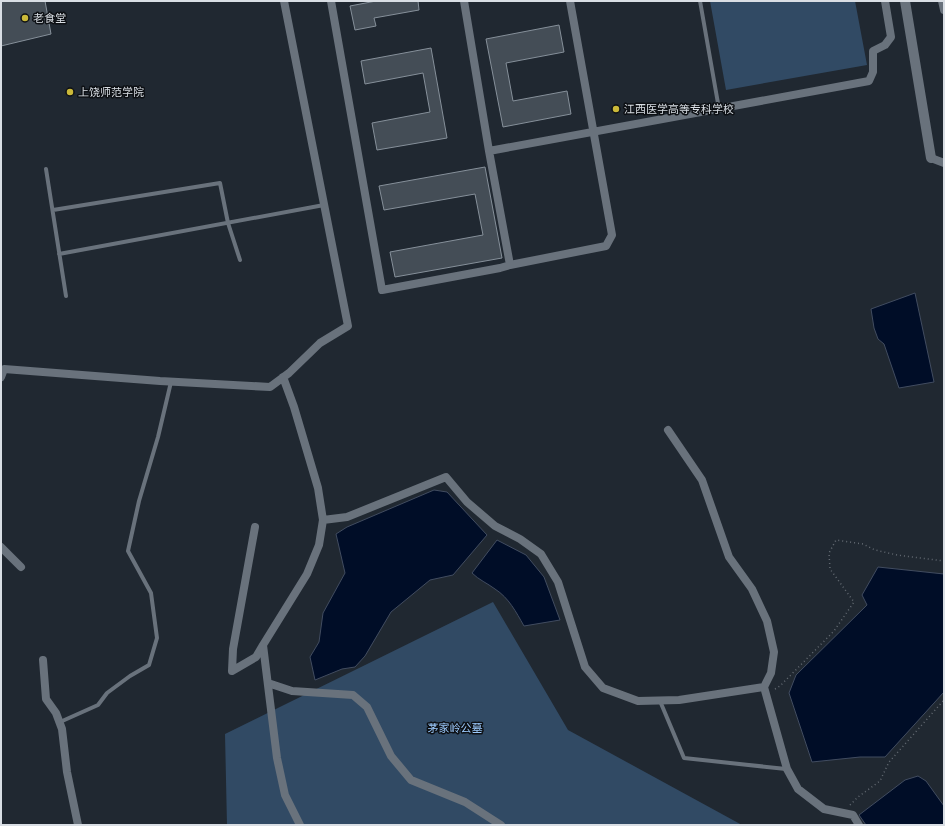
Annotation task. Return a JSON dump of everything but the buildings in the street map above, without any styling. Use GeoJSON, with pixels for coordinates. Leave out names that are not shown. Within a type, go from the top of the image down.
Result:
{"type":"FeatureCollection","features":[{"type":"Feature","properties":{"kind":"street"},"geometry":{"type":"LineString","coordinates":[[1,377],[4,369],[171,382],[270,387],[320,343],[348,326],[284,1]]}},
{"type":"Feature","properties":{"kind":"street"},"geometry":{"type":"LineString","coordinates":[[331,1],[382,290],[606,246],[612,235],[570,1]]}},
{"type":"Feature","properties":{"kind":"street"},"geometry":{"type":"LineString","coordinates":[[464,1],[510,265]]}},
{"type":"Feature","properties":{"kind":"street"},"geometry":{"type":"LineString","coordinates":[[489,151],[869,82],[873,72],[873,51],[885,45],[892,37],[885,1]]}},
{"type":"Feature","properties":{"kind":"street"},"geometry":{"type":"LineString","coordinates":[[905,1],[931,158],[944,163]]}},
{"type":"Feature","properties":{"kind":"street"},"geometry":{"type":"LineString","coordinates":[[942,1],[944,10]]}},
{"type":"Feature","properties":{"kind":"street"},"geometry":{"type":"LineString","coordinates":[[255,527],[233,649],[232,671],[256,657],[306,574],[319,544],[322,520],[318,488],[294,407],[283,377]]}},
{"type":"Feature","properties":{"kind":"street"},"geometry":{"type":"LineString","coordinates":[[668,430],[702,480],[729,557],[752,589],[767,621],[774,652],[771,673],[765,690],[787,769],[798,789],[824,809],[853,815],[859,825]]}},
{"type":"Feature","properties":{"kind":"street"},"geometry":{"type":"LineString","coordinates":[[322,520],[347,517],[446,477],[467,502],[495,526],[541,554],[558,582],[585,667],[604,688],[638,701],[679,700],[765,690]]}},
{"type":"Feature","properties":{"kind":"street"},"geometry":{"type":"LineString","coordinates":[[1,548],[21,568]]}},
{"type":"Feature","properties":{"kind":"street"},"geometry":{"type":"LineString","coordinates":[[263,645],[277,758],[283,788],[300,825]]}},
{"type":"Feature","properties":{"kind":"street"},"geometry":{"type":"LineString","coordinates":[[43,660],[46,699],[56,713],[62,729],[67,772],[78,825]]}},
{"type":"Feature","properties":{"kind":"street"},"geometry":{"type":"LineString","coordinates":[[268,683],[292,691],[353,695],[367,707],[391,756],[411,780],[466,802],[501,825]]}},
{"type":"Feature","properties":{"kind":"lane"},"geometry":{"type":"LineString","coordinates":[[700,1],[719,109]]}},
{"type":"Feature","properties":{"kind":"lane"},"geometry":{"type":"LineString","coordinates":[[46,169],[66,296]]}},
{"type":"Feature","properties":{"kind":"lane"},"geometry":{"type":"LineString","coordinates":[[53,210],[220,183],[228,223],[240,260]]}},
{"type":"Feature","properties":{"kind":"lane"},"geometry":{"type":"LineString","coordinates":[[59,254],[324,205]]}},
{"type":"Feature","properties":{"kind":"lane"},"geometry":{"type":"LineString","coordinates":[[59,722],[98,705],[107,693],[130,676],[149,665],[157,638],[152,593],[128,551],[139,501],[158,437],[171,382]]}},
{"type":"Feature","properties":{"kind":"lane"},"geometry":{"type":"LineString","coordinates":[[660,700],[684,758],[787,769]]}},
{"type":"Feature","properties":{"kind":"path"},"geometry":{"type":"LineString","coordinates":[[765,690],[780,686],[834,631],[854,602],[830,569],[829,552],[836,540],[863,544],[875,550],[897,556],[944,561]]}},
{"type":"Feature","properties":{"kind":"path"},"geometry":{"type":"LineString","coordinates":[[842,813],[858,797],[880,781],[889,762],[944,700]]}},
{"type":"Feature","properties":{"kind":"green space"},"geometry":{"type":"Polygon","coordinates":[[[710,1],[855,1],[867,65],[726,90],[710,1]]]}},
{"type":"Feature","properties":{"kind":"green space","name":"茅家岭公墓"},"geometry":{"type":"Polygon","coordinates":[[[493,602],[568,730],[742,825],[227,825],[225,734],[493,602]]]}},
{"type":"Feature","properties":{"kind":"shaded area"},"geometry":{"type":"Polygon","coordinates":[[[915,293],[934,382],[899,388],[884,344],[878,339],[874,328],[871,309],[915,293]]]}},
{"type":"Feature","properties":{"kind":"shaded area"},"geometry":{"type":"Polygon","coordinates":[[[434,490],[447,492],[487,535],[453,575],[430,580],[391,612],[365,656],[355,667],[342,669],[315,680],[310,657],[319,642],[323,613],[345,573],[336,534],[347,527],[434,490]]]}},
{"type":"Feature","properties":{"kind":"shaded area"},"geometry":{"type":"Polygon","coordinates":[[[497,540],[526,555],[544,577],[560,620],[524,626],[512,606],[504,597],[472,573],[497,540]]]}},
{"type":"Feature","properties":{"kind":"shaded area"},"geometry":{"type":"Polygon","coordinates":[[[878,567],[944,574],[944,692],[885,757],[860,757],[812,762],[789,693],[796,675],[867,605],[862,595],[878,567]]]}},
{"type":"Feature","properties":{"kind":"shaded area"},"geometry":{"type":"Polygon","coordinates":[[[918,776],[926,781],[944,806],[944,825],[866,825],[859,815],[905,780],[918,776]]]}},
{"type":"Feature","properties":{"kind":"place","name":"老食堂"},"geometry":{"type":"Point","coordinates":[25,18]}},
{"type":"Feature","properties":{"kind":"place","name":"上饶师范学院"},"geometry":{"type":"Point","coordinates":[70,92]}},
{"type":"Feature","properties":{"kind":"place","name":"江西医学高等专科学校"},"geometry":{"type":"Point","coordinates":[616,109]}}]}
